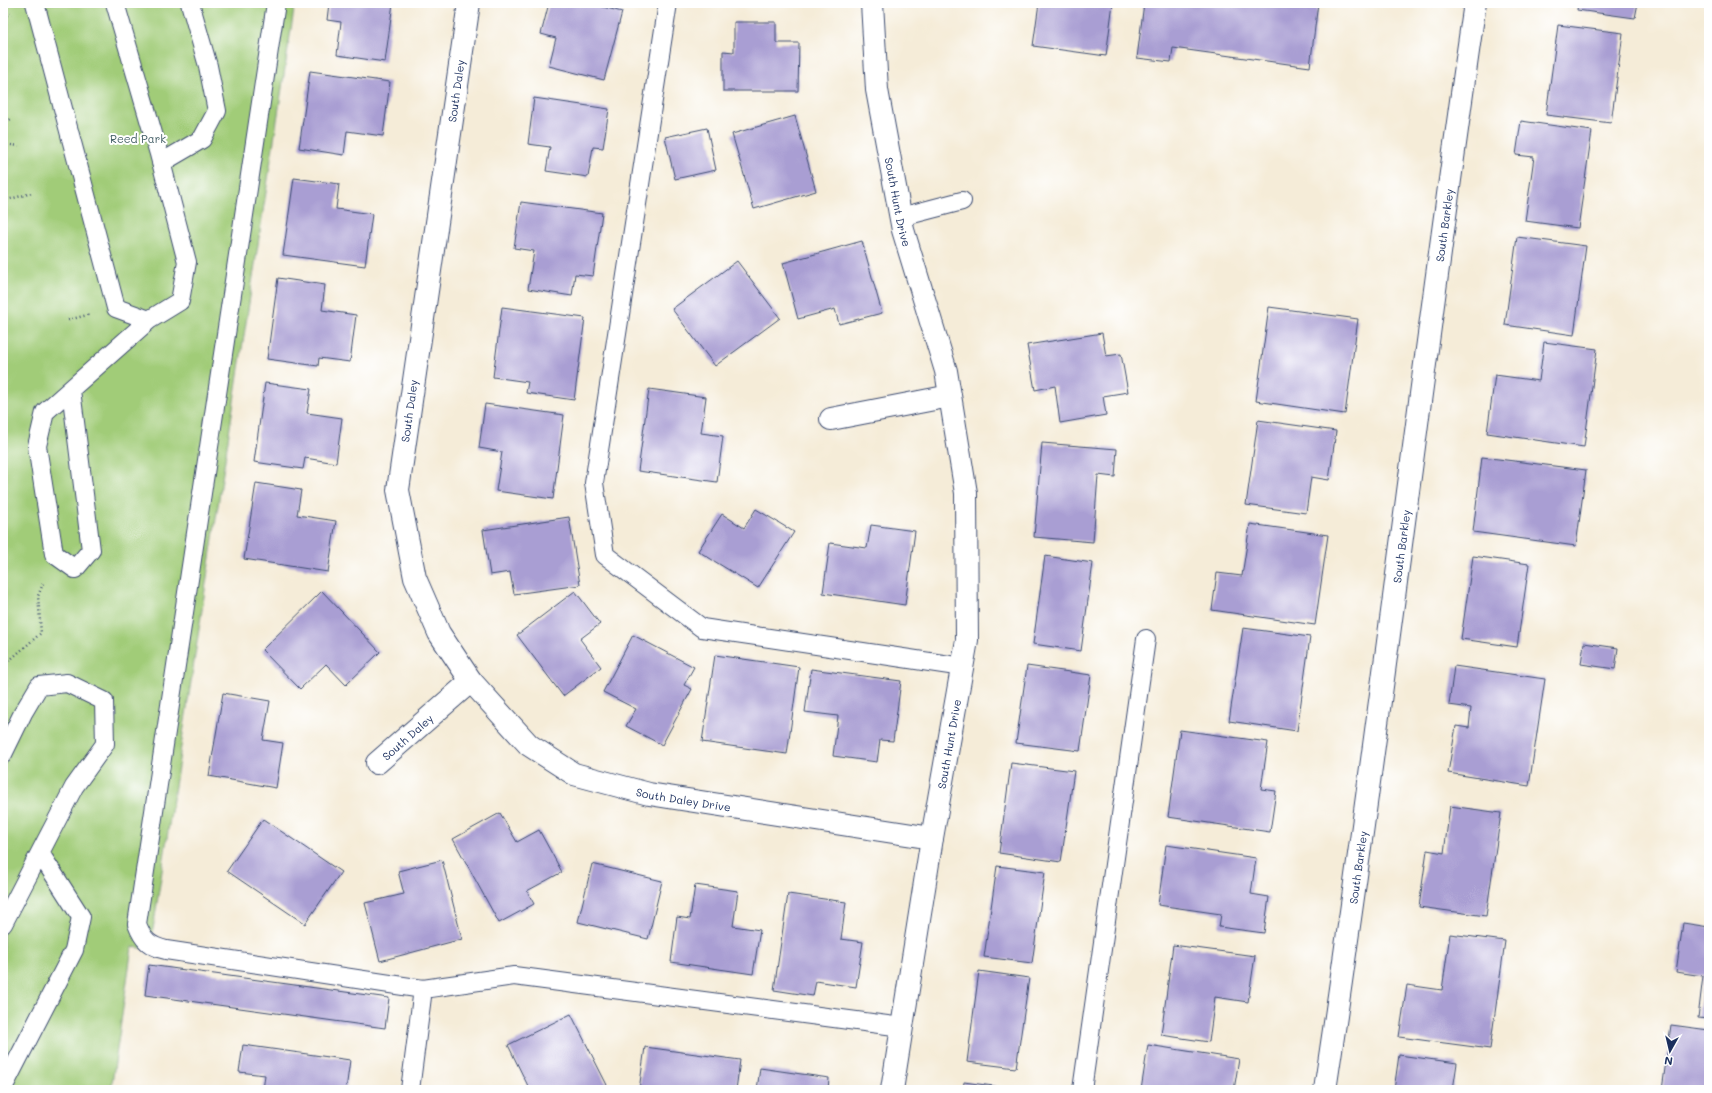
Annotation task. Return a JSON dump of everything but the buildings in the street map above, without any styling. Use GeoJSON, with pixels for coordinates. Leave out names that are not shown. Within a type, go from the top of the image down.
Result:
{"type":"FeatureCollection","features":[{"type":"Feature","properties":{"kind":"street","name":"South Daley"},"geometry":{"type":"LineString","coordinates":[[376,763],[471,681],[439,633],[415,578],[398,490],[468,3]]}},
{"type":"Feature","properties":{"kind":"street","name":"South Hunt Drive"},"geometry":{"type":"LineString","coordinates":[[872,3],[877,90],[903,230],[946,371],[966,493],[967,640],[932,838],[892,1090]]}},
{"type":"Feature","properties":{"kind":"street","name":"South Barkley"},"geometry":{"type":"LineString","coordinates":[[1325,1090],[1347,948],[1450,176],[1475,3]]}},
{"type":"Feature","properties":{"kind":"street"},"geometry":{"type":"LineString","coordinates":[[831,419],[950,396]]}},
{"type":"Feature","properties":{"kind":"street","name":"South Daley Drive"},"geometry":{"type":"LineString","coordinates":[[471,681],[529,745],[574,774],[649,794],[932,838]]}},
{"type":"Feature","properties":{"kind":"lane"},"geometry":{"type":"LineString","coordinates":[[35,3],[116,308],[149,320]]}},
{"type":"Feature","properties":{"kind":"lane"},"geometry":{"type":"LineString","coordinates":[[71,390],[91,550],[75,569],[54,554],[37,446],[45,412],[149,320],[180,301],[187,262],[161,163],[115,3]]}},
{"type":"Feature","properties":{"kind":"lane"},"geometry":{"type":"LineString","coordinates":[[161,163],[202,139],[217,110],[208,66],[190,3]]}},
{"type":"Feature","properties":{"kind":"lane"},"geometry":{"type":"LineString","coordinates":[[276,3],[137,924],[142,937],[154,947],[160,949],[423,989],[514,976],[902,1027]]}},
{"type":"Feature","properties":{"kind":"lane"},"geometry":{"type":"LineString","coordinates":[[668,3],[594,483],[605,555],[702,628],[963,667]]}},
{"type":"Feature","properties":{"kind":"lane"},"geometry":{"type":"LineString","coordinates":[[901,217],[962,201]]}},
{"type":"Feature","properties":{"kind":"lane"},"geometry":{"type":"LineString","coordinates":[[1082,1090],[1146,639]]}},
{"type":"Feature","properties":{"kind":"lane"},"geometry":{"type":"LineString","coordinates":[[3,754],[23,712],[39,686],[67,683],[104,701],[105,744],[74,787],[3,924]]}},
{"type":"Feature","properties":{"kind":"lane"},"geometry":{"type":"LineString","coordinates":[[3,1088],[74,950],[81,917],[40,853]]}},
{"type":"Feature","properties":{"kind":"lane"},"geometry":{"type":"LineString","coordinates":[[410,1090],[423,989]]}},
{"type":"Feature","properties":{"kind":"path"},"geometry":{"type":"LineString","coordinates":[[3,124],[11,119]]}},
{"type":"Feature","properties":{"kind":"path"},"geometry":{"type":"LineString","coordinates":[[3,144],[19,146]]}},
{"type":"Feature","properties":{"kind":"path"},"geometry":{"type":"LineString","coordinates":[[3,201],[32,193]]}},
{"type":"Feature","properties":{"kind":"path"},"geometry":{"type":"LineString","coordinates":[[3,666],[41,633],[38,596],[44,581]]}},
{"type":"Feature","properties":{"kind":"green space","name":"Reed Park"},"geometry":{"type":"Polygon","coordinates":[[[3,3],[295,3],[150,949],[132,947],[111,1090],[3,1090],[3,3]]]}}]}
